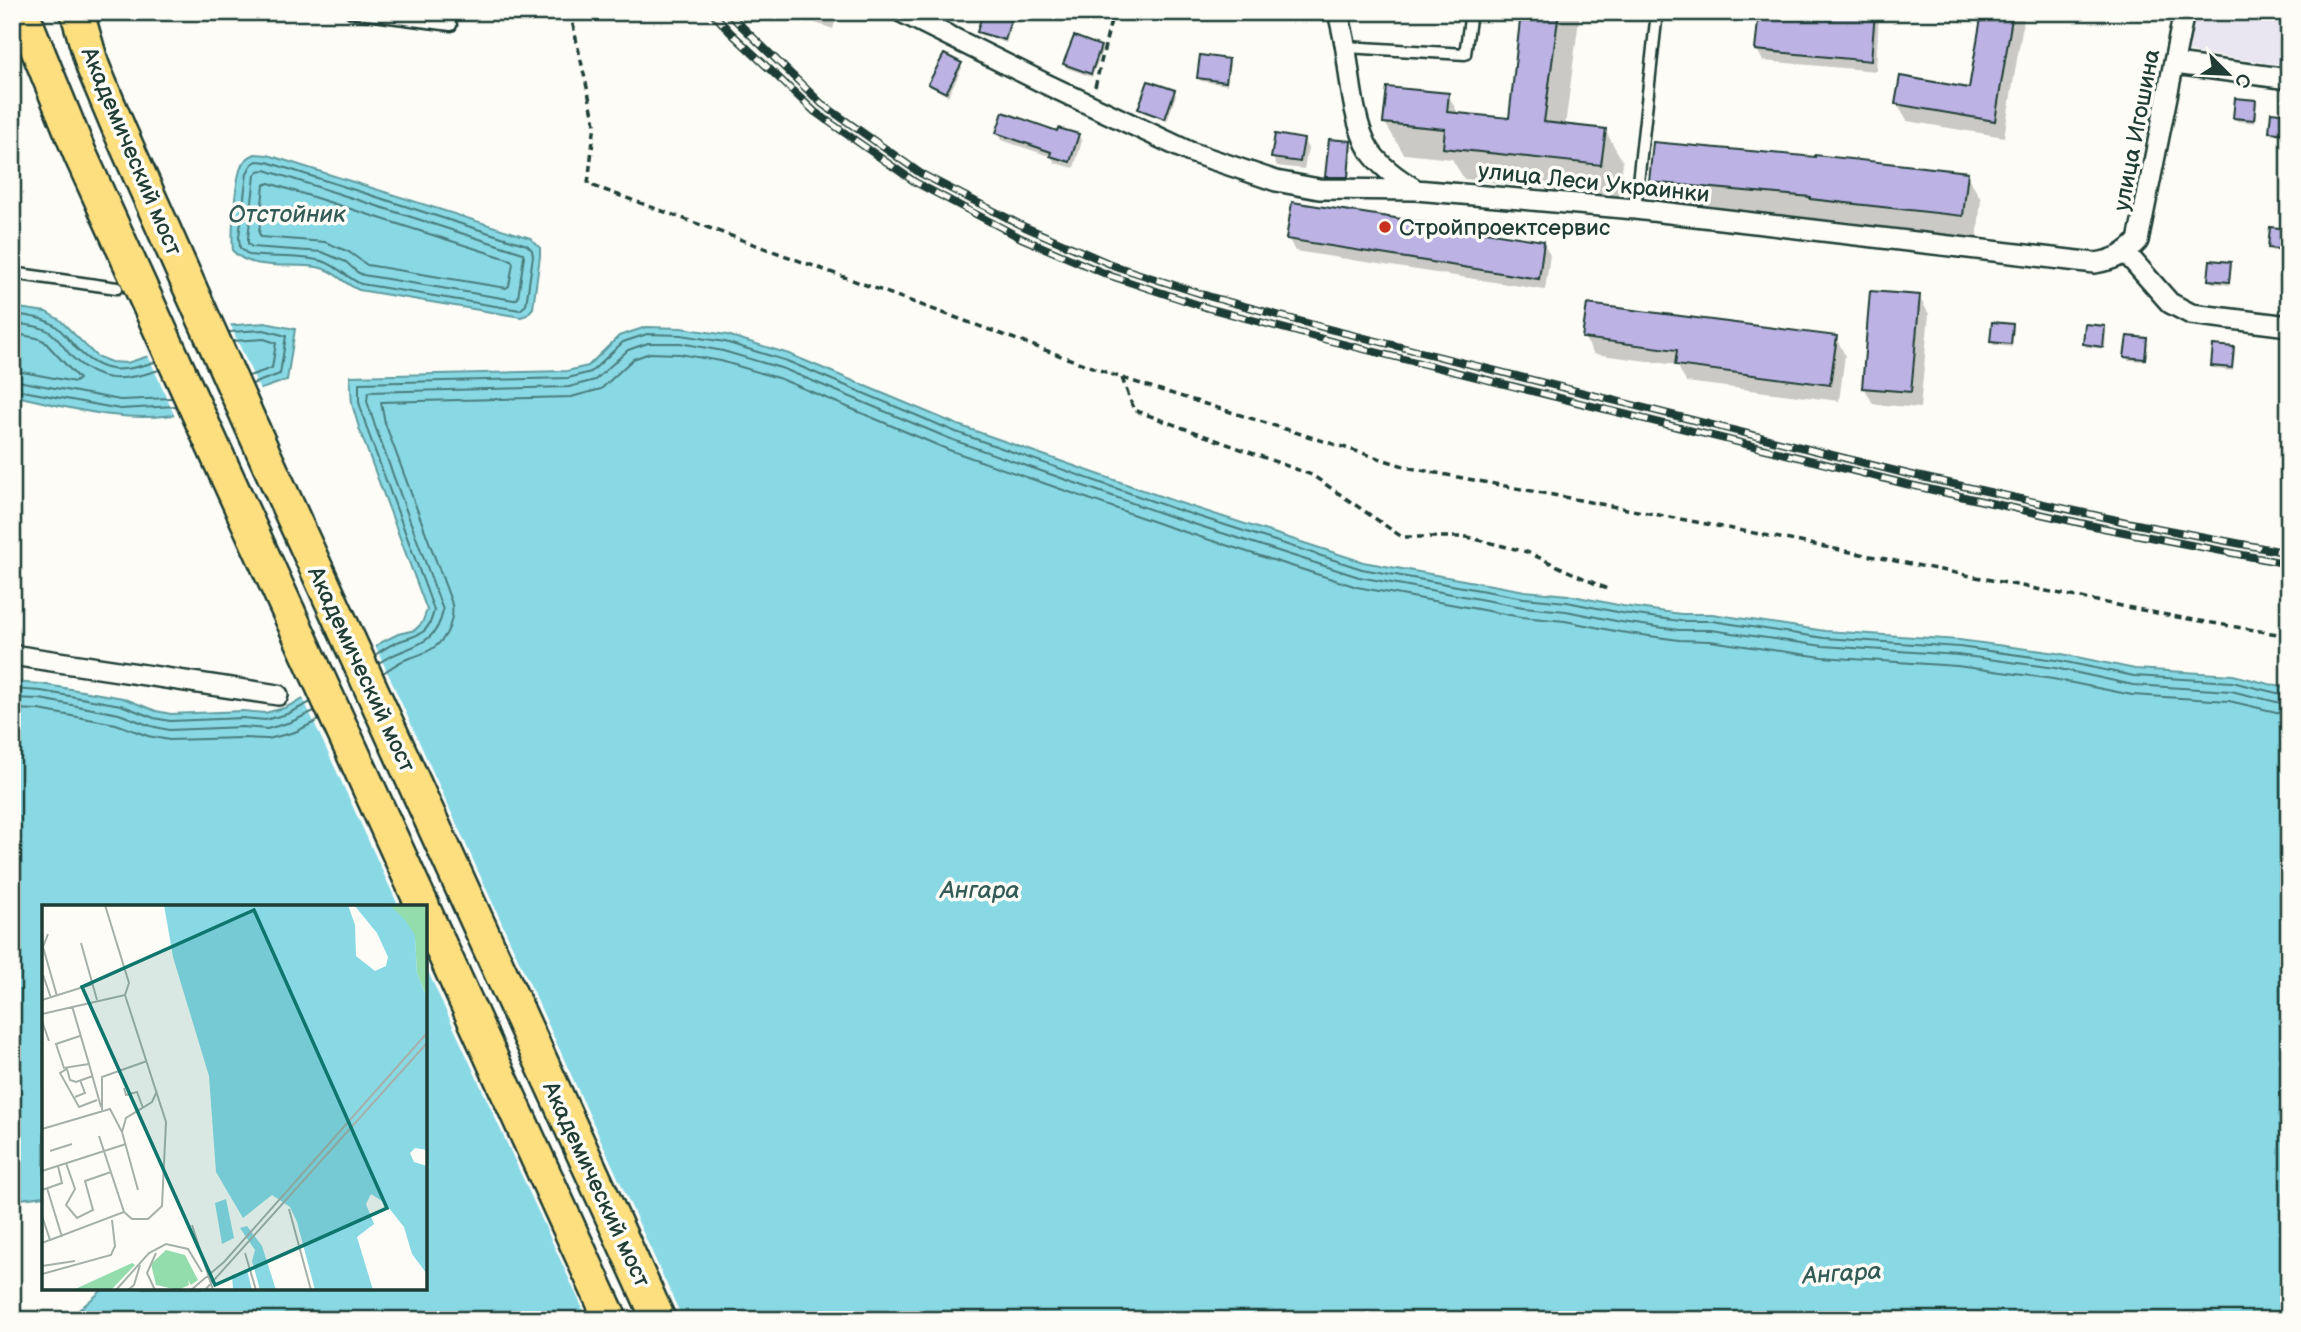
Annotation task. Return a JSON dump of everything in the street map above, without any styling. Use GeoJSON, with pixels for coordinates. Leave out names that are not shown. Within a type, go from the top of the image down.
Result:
{"type":"FeatureCollection","features":[{"type":"Feature","properties":{"kind":"main road","name":"Академический мост"},"geometry":{"type":"LineString","coordinates":[[22,12],[80,154],[422,905]]}},
{"type":"Feature","properties":{"kind":"main road","name":"Академический мост"},"geometry":{"type":"LineString","coordinates":[[77,12],[93,66],[124,142],[659,1320]]}},
{"type":"Feature","properties":{"kind":"main road","name":"Академический мост"},"geometry":{"type":"LineString","coordinates":[[427,916],[611,1320]]}},
{"type":"Feature","properties":{"kind":"street","name":"улица Леси Украинки"},"geometry":{"type":"LineString","coordinates":[[901,12],[1090,106],[1190,152],[1276,181],[1319,189],[1416,190],[1634,209],[2095,263],[2112,260],[2126,253]]}},
{"type":"Feature","properties":{"kind":"street"},"geometry":{"type":"LineString","coordinates":[[1338,12],[1346,47],[1352,98],[1368,149],[1382,166],[1416,190]]}},
{"type":"Feature","properties":{"kind":"street","name":"улица Игошина"},"geometry":{"type":"LineString","coordinates":[[2126,253],[2138,240],[2184,12]]}},
{"type":"Feature","properties":{"kind":"street"},"geometry":{"type":"LineString","coordinates":[[2175,64],[2287,79]]}},
{"type":"Feature","properties":{"kind":"street"},"geometry":{"type":"LineString","coordinates":[[2126,253],[2170,303],[2191,314],[2289,326]]}},
{"type":"Feature","properties":{"kind":"street"},"geometry":{"type":"LineString","coordinates":[[12,655],[278,695]]}},
{"type":"Feature","properties":{"kind":"lane"},"geometry":{"type":"LineString","coordinates":[[351,12],[451,25]]}},
{"type":"Feature","properties":{"kind":"lane"},"geometry":{"type":"LineString","coordinates":[[1346,47],[1465,54],[1471,12]]}},
{"type":"Feature","properties":{"kind":"lane"},"geometry":{"type":"LineString","coordinates":[[1634,209],[1657,12]]}},
{"type":"Feature","properties":{"kind":"lane"},"geometry":{"type":"LineString","coordinates":[[2287,79],[2289,43]]}},
{"type":"Feature","properties":{"kind":"lane"},"geometry":{"type":"LineString","coordinates":[[12,273],[117,288]]}},
{"type":"Feature","properties":{"kind":"path"},"geometry":{"type":"LineString","coordinates":[[570,12],[595,123],[588,184],[1122,378],[1410,468],[2177,617],[2289,636]]}},
{"type":"Feature","properties":{"kind":"path"},"geometry":{"type":"LineString","coordinates":[[1090,106],[1112,12]]}},
{"type":"Feature","properties":{"kind":"path"},"geometry":{"type":"LineString","coordinates":[[1122,378],[1134,410],[1312,475],[1402,537],[1467,537],[1527,552],[1607,589]]}},
{"type":"Feature","properties":{"kind":"shaded area"},"geometry":{"type":"Polygon","coordinates":[[[2172,12],[2289,12],[2289,66],[2168,49],[2172,12]]]}},
{"type":"Feature","properties":{"kind":"water","name":"Отстойник"},"geometry":{"type":"Polygon","coordinates":[[[255,154],[268,155],[530,238],[540,248],[533,308],[521,317],[359,290],[317,267],[260,264],[240,257],[233,251],[237,187],[242,165],[255,154]]]}},
{"type":"Feature","properties":{"kind":"water"},"geometry":{"type":"Polygon","coordinates":[[[12,307],[46,312],[60,320],[96,356],[111,362],[127,363],[158,353],[210,327],[265,323],[295,329],[287,380],[201,409],[167,416],[100,414],[12,395],[12,307]]]}},
{"type":"Feature","properties":{"kind":"water","name":"Ангара"},"geometry":{"type":"Polygon","coordinates":[[[646,327],[681,328],[727,335],[789,354],[958,425],[1174,501],[1363,562],[1525,591],[1568,595],[1681,614],[1712,614],[1825,631],[1959,640],[2057,653],[2135,669],[2233,675],[2289,689],[2289,1320],[67,1320],[103,1290],[427,1290],[427,905],[42,905],[42,1196],[12,1200],[12,682],[41,684],[123,698],[171,714],[243,711],[265,713],[304,699],[380,643],[398,634],[415,630],[422,623],[427,610],[360,431],[352,404],[350,376],[567,371],[588,366],[619,336],[646,327]]]}},
{"type":"Feature","properties":{"kind":"pier"},"geometry":{"type":"Polygon","coordinates":[[[229,322],[261,393],[175,417],[147,353],[208,323],[229,322]]]}},
{"type":"Feature","properties":{"kind":"pier"},"geometry":{"type":"Polygon","coordinates":[[[374,643],[683,1320],[588,1320],[427,969],[427,905],[398,905],[302,696],[374,643]]]}},
{"type":"Feature","properties":{"kind":"building"},"geometry":{"type":"Polygon","coordinates":[[[983,12],[1011,19],[1005,40],[977,32],[983,12]]]}},
{"type":"Feature","properties":{"kind":"building"},"geometry":{"type":"Polygon","coordinates":[[[1521,12],[1559,12],[1544,122],[1606,129],[1601,165],[1443,148],[1445,129],[1383,123],[1387,87],[1449,93],[1447,112],[1509,118],[1521,12]]]}},
{"type":"Feature","properties":{"kind":"building"},"geometry":{"type":"Polygon","coordinates":[[[1759,12],[1875,12],[1871,61],[1755,50],[1759,12]]]}},
{"type":"Feature","properties":{"kind":"building"},"geometry":{"type":"Polygon","coordinates":[[[1982,12],[2013,12],[1995,121],[1895,104],[1900,76],[1969,88],[1982,12]]]}},
{"type":"Feature","properties":{"kind":"building"},"geometry":{"type":"Polygon","coordinates":[[[1074,36],[1101,46],[1091,74],[1063,64],[1074,36]]]}},
{"type":"Feature","properties":{"kind":"building"},"geometry":{"type":"Polygon","coordinates":[[[944,54],[962,63],[946,93],[928,84],[944,54]]]}},
{"type":"Feature","properties":{"kind":"building"},"geometry":{"type":"Polygon","coordinates":[[[1200,55],[1229,59],[1226,82],[1197,78],[1200,55]]]}},
{"type":"Feature","properties":{"kind":"building"},"geometry":{"type":"Polygon","coordinates":[[[1148,81],[1175,90],[1165,119],[1138,109],[1148,81]]]}},
{"type":"Feature","properties":{"kind":"building"},"geometry":{"type":"Polygon","coordinates":[[[2235,98],[2256,100],[2254,120],[2233,118],[2235,98]]]}},
{"type":"Feature","properties":{"kind":"building"},"geometry":{"type":"Polygon","coordinates":[[[1003,112],[1057,131],[1058,128],[1079,134],[1070,162],[1050,156],[1051,152],[996,133],[1003,112]]]}},
{"type":"Feature","properties":{"kind":"building"},"geometry":{"type":"Polygon","coordinates":[[[2271,112],[2289,114],[2289,134],[2269,132],[2271,112]]]}},
{"type":"Feature","properties":{"kind":"building"},"geometry":{"type":"Polygon","coordinates":[[[1275,134],[1304,139],[1300,162],[1271,158],[1275,134]]]}},
{"type":"Feature","properties":{"kind":"building"},"geometry":{"type":"Polygon","coordinates":[[[1329,139],[1351,141],[1348,177],[1325,177],[1329,139]]]}},
{"type":"Feature","properties":{"kind":"building"},"geometry":{"type":"Polygon","coordinates":[[[1653,142],[1815,155],[1968,172],[1963,216],[1810,197],[1649,182],[1653,142]]]}},
{"type":"Feature","properties":{"kind":"building"},"geometry":{"type":"Polygon","coordinates":[[[1292,202],[1544,241],[1539,279],[1286,239],[1292,202]]]}},
{"type":"Feature","properties":{"kind":"building"},"geometry":{"type":"Polygon","coordinates":[[[2270,227],[2289,229],[2289,250],[2268,248],[2270,227]]]}},
{"type":"Feature","properties":{"kind":"building"},"geometry":{"type":"Polygon","coordinates":[[[2210,260],[2231,262],[2229,282],[2208,280],[2210,260]]]}},
{"type":"Feature","properties":{"kind":"building"},"geometry":{"type":"Polygon","coordinates":[[[1870,291],[1920,295],[1911,392],[1862,388],[1870,291]]]}},
{"type":"Feature","properties":{"kind":"building"},"geometry":{"type":"Polygon","coordinates":[[[1587,304],[1837,336],[1830,385],[1675,365],[1677,350],[1582,338],[1587,304]]]}},
{"type":"Feature","properties":{"kind":"building"},"geometry":{"type":"Polygon","coordinates":[[[1992,322],[2013,324],[2011,344],[1990,342],[1992,322]]]}},
{"type":"Feature","properties":{"kind":"building"},"geometry":{"type":"Polygon","coordinates":[[[2085,324],[2105,326],[2103,347],[2083,344],[2085,324]]]}},
{"type":"Feature","properties":{"kind":"building"},"geometry":{"type":"Polygon","coordinates":[[[2127,336],[2147,338],[2145,359],[2124,357],[2127,336]]]}},
{"type":"Feature","properties":{"kind":"building"},"geometry":{"type":"Polygon","coordinates":[[[2213,345],[2234,347],[2232,368],[2211,366],[2213,345]]]}},
{"type":"Feature","properties":{"kind":"railway"},"geometry":{"type":"LineString","coordinates":[[712,12],[815,112],[915,182],[1021,238],[1111,276],[1208,308],[1327,340],[1906,484],[2103,528],[2289,564]]}},
{"type":"Feature","properties":{"kind":"railway"},"geometry":{"type":"LineString","coordinates":[[727,12],[822,104],[920,173],[1025,227],[1115,266],[1211,297],[1329,329],[1908,474],[2126,522],[2289,553]]}},
{"type":"Feature","properties":{"kind":"place","name":"Стройпроектсервис"},"geometry":{"type":"Point","coordinates":[1385,227]}}]}
